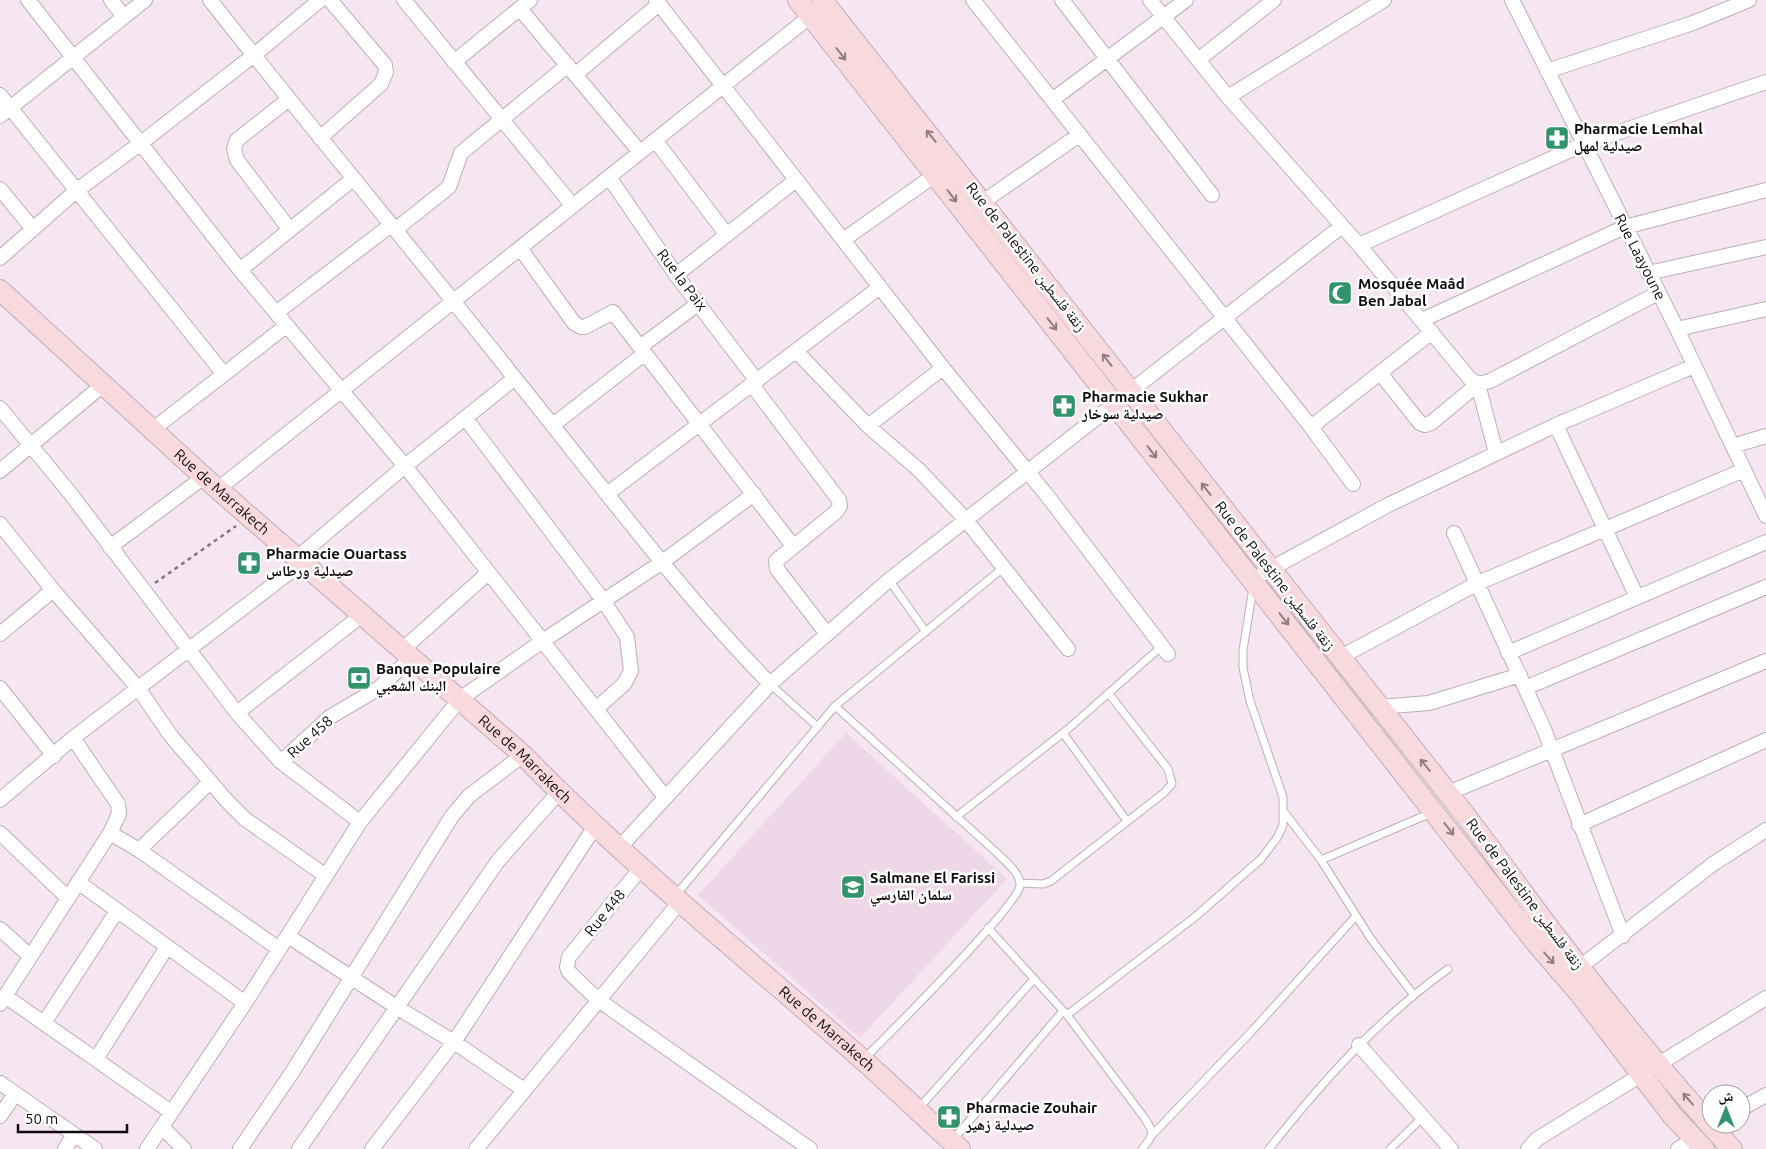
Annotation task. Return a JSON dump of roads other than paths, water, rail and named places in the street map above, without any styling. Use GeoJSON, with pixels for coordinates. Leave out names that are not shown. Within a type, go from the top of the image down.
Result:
{"type":"FeatureCollection","features":[{"type":"Feature","properties":{"kind":"main road","name":"Rue de Palestine زنقة فلسطين"},"geometry":{"type":"LineString","coordinates":[[798,0],[822,5],[983,202],[1131,392],[1261,575],[1435,812],[1536,943],[1651,1070],[1701,1114]]}},
{"type":"Feature","properties":{"kind":"main road","name":"Rue de Palestine زنقة فلسطين"},"geometry":{"type":"LineString","coordinates":[[822,5],[935,175],[1115,404],[1261,575],[1339,658],[1448,793],[1580,967],[1651,1070],[1672,1115],[1692,1146]]}},
{"type":"Feature","properties":{"kind":"main road","name":"Rue de Marrakech"},"geometry":{"type":"LineString","coordinates":[[0,290],[249,517],[523,755],[559,792],[676,900],[864,1060],[956,1145]]}},
{"type":"Feature","properties":{"kind":"main road","name":"Rue de Palestine زنقة فلسطين"},"geometry":{"type":"LineString","coordinates":[[1720,1134],[1732,1149]]}},
{"type":"Feature","properties":{"kind":"street"},"geometry":{"type":"LineString","coordinates":[[28,0],[240,270],[405,466],[488,573],[544,640],[665,797]]}},
{"type":"Feature","properties":{"kind":"street"},"geometry":{"type":"LineString","coordinates":[[111,0],[124,17]]}},
{"type":"Feature","properties":{"kind":"street"},"geometry":{"type":"LineString","coordinates":[[5,112],[145,0]]}},
{"type":"Feature","properties":{"kind":"street"},"geometry":{"type":"LineString","coordinates":[[210,0],[353,179],[454,301],[661,562],[720,632],[770,684]]}},
{"type":"Feature","properties":{"kind":"street"},"geometry":{"type":"LineString","coordinates":[[320,138],[381,84],[386,72],[385,65],[330,0]]}},
{"type":"Feature","properties":{"kind":"street"},"geometry":{"type":"LineString","coordinates":[[404,0],[573,206]]}},
{"type":"Feature","properties":{"kind":"street"},"geometry":{"type":"LineString","coordinates":[[973,0],[1353,484]]}},
{"type":"Feature","properties":{"kind":"street"},"geometry":{"type":"LineString","coordinates":[[1062,0],[1212,195]]}},
{"type":"Feature","properties":{"kind":"street"},"geometry":{"type":"LineString","coordinates":[[1150,0],[1228,97],[1359,245],[1470,379],[1478,384],[1496,454]]}},
{"type":"Feature","properties":{"kind":"street"},"geometry":{"type":"LineString","coordinates":[[1052,100],[1186,0]]}},
{"type":"Feature","properties":{"kind":"street"},"geometry":{"type":"LineString","coordinates":[[1198,60],[1274,0]]}},
{"type":"Feature","properties":{"kind":"street"},"geometry":{"type":"LineString","coordinates":[[1228,97],[1384,0]]}},
{"type":"Feature","properties":{"kind":"street","name":"Rue Laayoune"},"geometry":{"type":"LineString","coordinates":[[1512,0],[1677,329],[1766,516]]}},
{"type":"Feature","properties":{"kind":"street"},"geometry":{"type":"LineString","coordinates":[[1547,71],[1693,23],[1749,0]]}},
{"type":"Feature","properties":{"kind":"street"},"geometry":{"type":"LineString","coordinates":[[276,313],[449,187],[461,153],[500,118],[572,70],[657,2],[1165,650]]}},
{"type":"Feature","properties":{"kind":"street"},"geometry":{"type":"LineString","coordinates":[[0,258],[76,191],[141,144],[254,56],[312,3]]}},
{"type":"Feature","properties":{"kind":"street"},"geometry":{"type":"LineString","coordinates":[[454,62],[525,4],[572,70],[640,152]]}},
{"type":"Feature","properties":{"kind":"street"},"geometry":{"type":"LineString","coordinates":[[110,547],[211,483],[341,391],[822,5]]}},
{"type":"Feature","properties":{"kind":"street"},"geometry":{"type":"LineString","coordinates":[[1359,245],[1584,144],[1766,82]]}},
{"type":"Feature","properties":{"kind":"street"},"geometry":{"type":"LineString","coordinates":[[0,95],[5,112],[76,191],[223,374]]}},
{"type":"Feature","properties":{"kind":"street"},"geometry":{"type":"LineString","coordinates":[[289,99],[237,140],[234,149],[237,160],[290,230]]}},
{"type":"Feature","properties":{"kind":"street"},"geometry":{"type":"LineString","coordinates":[[983,202],[1079,134]]}},
{"type":"Feature","properties":{"kind":"street"},"geometry":{"type":"LineString","coordinates":[[655,140],[727,235]]}},
{"type":"Feature","properties":{"kind":"street"},"geometry":{"type":"LineString","coordinates":[[843,240],[935,175]]}},
{"type":"Feature","properties":{"kind":"street","name":"Rue la Paix"},"geometry":{"type":"LineString","coordinates":[[609,177],[676,275],[699,303],[839,500],[840,506],[836,512],[793,546]]}},
{"type":"Feature","properties":{"kind":"street"},"geometry":{"type":"LineString","coordinates":[[240,270],[353,179]]}},
{"type":"Feature","properties":{"kind":"street"},"geometry":{"type":"LineString","coordinates":[[676,275],[796,180]]}},
{"type":"Feature","properties":{"kind":"street"},"geometry":{"type":"LineString","coordinates":[[0,188],[33,229]]}},
{"type":"Feature","properties":{"kind":"street"},"geometry":{"type":"LineString","coordinates":[[1422,320],[1625,227],[1766,190]]}},
{"type":"Feature","properties":{"kind":"street"},"geometry":{"type":"LineString","coordinates":[[620,847],[770,684],[889,580],[1131,392],[1223,317],[1342,226]]}},
{"type":"Feature","properties":{"kind":"street"},"geometry":{"type":"LineString","coordinates":[[1648,273],[1766,247]]}},
{"type":"Feature","properties":{"kind":"street"},"geometry":{"type":"LineString","coordinates":[[520,248],[574,323],[585,327],[613,312],[793,546],[778,558],[776,566],[828,634]]}},
{"type":"Feature","properties":{"kind":"street"},"geometry":{"type":"LineString","coordinates":[[607,494],[880,287]]}},
{"type":"Feature","properties":{"kind":"street"},"geometry":{"type":"LineString","coordinates":[[1380,373],[1420,422],[1426,425],[1431,423],[1478,384],[1490,381],[1658,293]]}},
{"type":"Feature","properties":{"kind":"street"},"geometry":{"type":"LineString","coordinates":[[553,426],[699,303]]}},
{"type":"Feature","properties":{"kind":"street"},"geometry":{"type":"LineString","coordinates":[[1677,329],[1766,309]]}},
{"type":"Feature","properties":{"kind":"street"},"geometry":{"type":"LineString","coordinates":[[152,430],[286,326]]}},
{"type":"Feature","properties":{"kind":"street"},"geometry":{"type":"LineString","coordinates":[[1310,427],[1432,332]]}},
{"type":"Feature","properties":{"kind":"street"},"geometry":{"type":"LineString","coordinates":[[796,352],[868,426],[919,470],[966,520],[1068,649]]}},
{"type":"Feature","properties":{"kind":"street"},"geometry":{"type":"LineString","coordinates":[[1261,575],[1388,505],[1556,425],[1694,366]]}},
{"type":"Feature","properties":{"kind":"street"},"geometry":{"type":"LineString","coordinates":[[868,426],[943,368]]}},
{"type":"Feature","properties":{"kind":"street"},"geometry":{"type":"LineString","coordinates":[[0,799],[54,756],[73,738],[189,649],[300,560],[405,466],[515,378]]}},
{"type":"Feature","properties":{"kind":"street"},"geometry":{"type":"LineString","coordinates":[[0,471],[104,384]]}},
{"type":"Feature","properties":{"kind":"street"},"geometry":{"type":"LineString","coordinates":[[0,408],[32,445],[237,713],[281,762],[360,822]]}},
{"type":"Feature","properties":{"kind":"street"},"geometry":{"type":"LineString","coordinates":[[466,419],[603,600],[627,637],[631,671],[624,684],[597,708]]}},
{"type":"Feature","properties":{"kind":"street"},"geometry":{"type":"LineString","coordinates":[[1556,425],[1606,527],[1637,597]]}},
{"type":"Feature","properties":{"kind":"street"},"geometry":{"type":"LineString","coordinates":[[1733,446],[1766,436]]}},
{"type":"Feature","properties":{"kind":"street"},"geometry":{"type":"LineString","coordinates":[[1339,658],[1478,583],[1744,470]]}},
{"type":"Feature","properties":{"kind":"street"},"geometry":{"type":"LineString","coordinates":[[147,1149],[245,1003],[360,822],[460,699],[661,562],[754,494]]}},
{"type":"Feature","properties":{"kind":"street"},"geometry":{"type":"LineString","coordinates":[[0,524],[53,590],[138,688],[171,736],[210,782],[245,819],[326,876]]}},
{"type":"Feature","properties":{"kind":"street"},"geometry":{"type":"LineString","coordinates":[[1454,533],[1508,653],[1526,688],[1552,750],[1579,825],[1623,936]]}},
{"type":"Feature","properties":{"kind":"street"},"geometry":{"type":"LineString","coordinates":[[1508,653],[1766,542]]}},
{"type":"Feature","properties":{"kind":"street","name":"Rue 458"},"geometry":{"type":"LineString","coordinates":[[281,762],[330,717],[379,688],[406,654],[488,573]]}},
{"type":"Feature","properties":{"kind":"street"},"geometry":{"type":"LineString","coordinates":[[1526,688],[1766,587]]}},
{"type":"Feature","properties":{"kind":"street"},"geometry":{"type":"LineString","coordinates":[[0,634],[53,590]]}},
{"type":"Feature","properties":{"kind":"street"},"geometry":{"type":"LineString","coordinates":[[237,713],[362,615]]}},
{"type":"Feature","properties":{"kind":"street"},"geometry":{"type":"LineString","coordinates":[[1448,793],[1766,661]]}},
{"type":"Feature","properties":{"kind":"street"},"geometry":{"type":"LineString","coordinates":[[1378,707],[1429,703],[1520,675]]}},
{"type":"Feature","properties":{"kind":"street"},"geometry":{"type":"LineString","coordinates":[[0,688],[54,756]]}},
{"type":"Feature","properties":{"kind":"street"},"geometry":{"type":"LineString","coordinates":[[73,738],[118,804],[120,814],[110,833],[3,1000],[44,1023],[172,1112]]}},
{"type":"Feature","properties":{"kind":"street"},"geometry":{"type":"LineString","coordinates":[[1579,825],[1766,740]]}},
{"type":"Feature","properties":{"kind":"street"},"geometry":{"type":"LineString","coordinates":[[240,1149],[353,977],[452,816],[469,796],[523,755]]}},
{"type":"Feature","properties":{"kind":"street"},"geometry":{"type":"LineString","coordinates":[[139,850],[210,782]]}},
{"type":"Feature","properties":{"kind":"street"},"geometry":{"type":"LineString","coordinates":[[299,1149],[498,862],[559,792]]}},
{"type":"Feature","properties":{"kind":"street"},"geometry":{"type":"LineString","coordinates":[[372,1149],[454,1042],[596,825]]}},
{"type":"Feature","properties":{"kind":"street"},"geometry":{"type":"LineString","coordinates":[[1580,967],[1623,936],[1713,864],[1766,830]]}},
{"type":"Feature","properties":{"kind":"street"},"geometry":{"type":"LineString","coordinates":[[110,833],[139,850],[279,949]]}},
{"type":"Feature","properties":{"kind":"street"},"geometry":{"type":"LineString","coordinates":[[0,834],[68,898]]}},
{"type":"Feature","properties":{"kind":"street","name":"Rue 448"},"geometry":{"type":"LineString","coordinates":[[597,999],[569,972],[567,967],[569,958],[641,868]]}},
{"type":"Feature","properties":{"kind":"street"},"geometry":{"type":"LineString","coordinates":[[78,882],[245,1003]]}},
{"type":"Feature","properties":{"kind":"street"},"geometry":{"type":"LineString","coordinates":[[476,1149],[676,900]]}},
{"type":"Feature","properties":{"kind":"street"},"geometry":{"type":"LineString","coordinates":[[44,1023],[117,911]]}},
{"type":"Feature","properties":{"kind":"street"},"geometry":{"type":"LineString","coordinates":[[0,929],[30,956]]}},
{"type":"Feature","properties":{"kind":"street"},"geometry":{"type":"LineString","coordinates":[[288,936],[454,1042],[524,1090]]}},
{"type":"Feature","properties":{"kind":"street"},"geometry":{"type":"LineString","coordinates":[[96,1059],[167,947]]}},
{"type":"Feature","properties":{"kind":"street"},"geometry":{"type":"LineString","coordinates":[[1528,1149],[1537,1139],[1766,998]]}},
{"type":"Feature","properties":{"kind":"street"},"geometry":{"type":"LineString","coordinates":[[597,999],[810,1149]]}},
{"type":"Feature","properties":{"kind":"street"},"geometry":{"type":"LineString","coordinates":[[1359,1045],[1451,1149]]}},
{"type":"Feature","properties":{"kind":"street"},"geometry":{"type":"LineString","coordinates":[[0,1083],[95,1149]]}},
{"type":"Feature","properties":{"kind":"street"},"geometry":{"type":"LineString","coordinates":[[0,1116],[15,1094]]}},
{"type":"Feature","properties":{"kind":"street"},"geometry":{"type":"LineString","coordinates":[[1751,1103],[1766,1095]]}},
{"type":"Feature","properties":{"kind":"street"},"geometry":{"type":"LineString","coordinates":[[162,1127],[184,1149]]}},
{"type":"Feature","properties":{"kind":"street"},"geometry":{"type":"LineString","coordinates":[[65,1149],[71,1139],[78,1137]]}},
{"type":"Feature","properties":{"kind":"lane"},"geometry":{"type":"LineString","coordinates":[[676,900],[835,706],[1003,568]]}},
{"type":"Feature","properties":{"kind":"lane"},"geometry":{"type":"LineString","coordinates":[[956,1145],[1065,1013],[1195,917],[1261,859],[1278,838],[1283,825],[1284,812],[1278,780],[1250,701],[1243,668],[1243,650],[1261,575]]}},
{"type":"Feature","properties":{"kind":"lane"},"geometry":{"type":"LineString","coordinates":[[889,580],[926,632]]}},
{"type":"Feature","properties":{"kind":"lane"},"geometry":{"type":"LineString","coordinates":[[956,817],[1165,650]]}},
{"type":"Feature","properties":{"kind":"lane"},"geometry":{"type":"LineString","coordinates":[[770,684],[818,727]]}},
{"type":"Feature","properties":{"kind":"lane"},"geometry":{"type":"LineString","coordinates":[[1020,884],[1043,884],[1051,880],[1165,792],[1172,784],[1172,778],[1164,764],[1109,694]]}},
{"type":"Feature","properties":{"kind":"lane"},"geometry":{"type":"LineString","coordinates":[[835,706],[1007,864],[1017,874],[1020,884],[1017,894],[988,928],[864,1060]]}},
{"type":"Feature","properties":{"kind":"lane"},"geometry":{"type":"LineString","coordinates":[[1063,733],[1127,821]]}},
{"type":"Feature","properties":{"kind":"lane"},"geometry":{"type":"LineString","coordinates":[[1284,812],[1321,860],[1356,916],[1414,994]]}},
{"type":"Feature","properties":{"kind":"lane"},"geometry":{"type":"LineString","coordinates":[[1321,860],[1435,812]]}},
{"type":"Feature","properties":{"kind":"lane"},"geometry":{"type":"LineString","coordinates":[[1142,1149],[1152,1135],[1252,1031],[1356,916]]}},
{"type":"Feature","properties":{"kind":"lane"},"geometry":{"type":"LineString","coordinates":[[988,928],[1065,1013],[1143,1116],[1152,1129],[1152,1135]]}},
{"type":"Feature","properties":{"kind":"lane"},"geometry":{"type":"LineString","coordinates":[[1269,1149],[1334,1070],[1414,994],[1448,969]]}},
{"type":"Feature","properties":{"kind":"lane"},"geometry":{"type":"LineString","coordinates":[[917,1110],[1034,979]]}},
{"type":"Feature","properties":{"kind":"lane"},"geometry":{"type":"LineString","coordinates":[[1390,1149],[1422,1118]]}},
{"type":"Feature","properties":{"kind":"place","name":"Pharmacie Lemhal صيدلية لمهل"},"geometry":{"type":"Point","coordinates":[1557,138]}},
{"type":"Feature","properties":{"kind":"place","name":"Mosquée Maâd Ben Jabal"},"geometry":{"type":"Point","coordinates":[1340,293]}},
{"type":"Feature","properties":{"kind":"place","name":"Pharmacie Sukhar صيدلية سوخار"},"geometry":{"type":"Point","coordinates":[1064,406]}},
{"type":"Feature","properties":{"kind":"place","name":"Pharmacie Ouartass صيدلية ورطاس"},"geometry":{"type":"Point","coordinates":[249,563]}},
{"type":"Feature","properties":{"kind":"place","name":"Banque Populaire البنك الشعبي"},"geometry":{"type":"Point","coordinates":[359,678]}},
{"type":"Feature","properties":{"kind":"place","name":"Salmane El Farissi سلمان الفارسي"},"geometry":{"type":"Point","coordinates":[853,887]}},
{"type":"Feature","properties":{"kind":"place","name":"Pharmacie Zouhair صيدلية زهير"},"geometry":{"type":"Point","coordinates":[949,1117]}}]}
